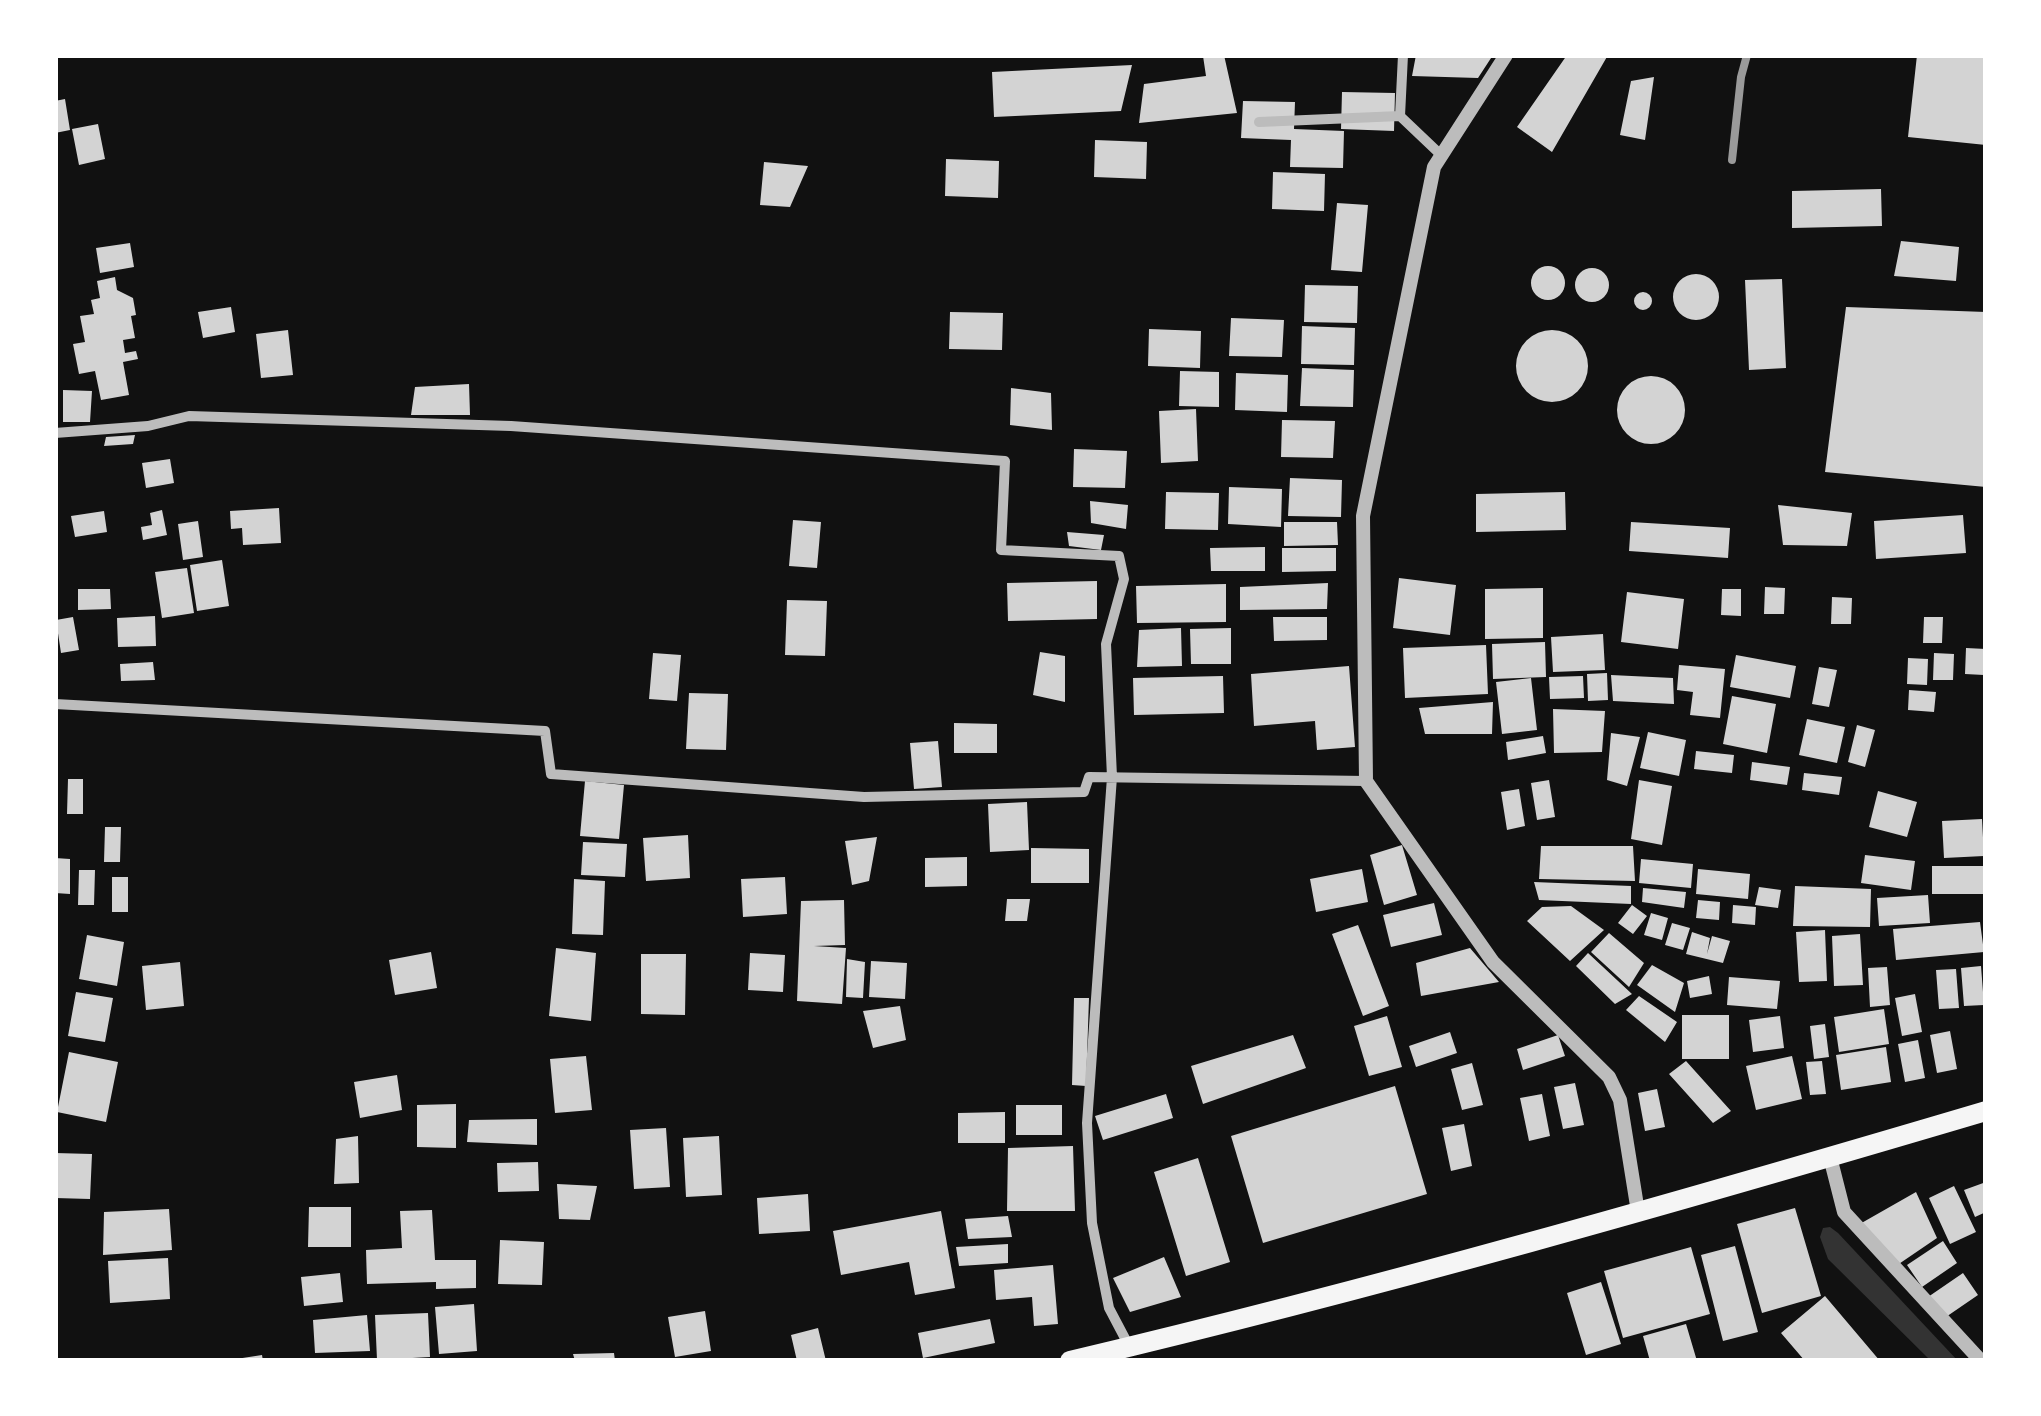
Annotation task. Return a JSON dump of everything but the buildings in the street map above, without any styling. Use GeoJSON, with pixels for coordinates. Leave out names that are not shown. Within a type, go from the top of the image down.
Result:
{"type":"FeatureCollection","features":[{"type":"Feature","properties":{"kind":"highway"},"geometry":{"type":"LineString","coordinates":[[1070,1361],[1247,1319],[1986,1112]]}},
{"type":"Feature","properties":{"kind":"street"},"geometry":{"type":"LineString","coordinates":[[1400,116],[1403,55]]}},
{"type":"Feature","properties":{"kind":"street"},"geometry":{"type":"LineString","coordinates":[[1506,55],[1434,167],[1363,516],[1366,781],[1493,962],[1609,1077],[1620,1100],[1638,1212]]}},
{"type":"Feature","properties":{"kind":"street"},"geometry":{"type":"LineString","coordinates":[[1259,122],[1400,116],[1441,155]]}},
{"type":"Feature","properties":{"kind":"street"},"geometry":{"type":"LineString","coordinates":[[55,433],[148,426],[189,416],[511,426],[1005,460],[1002,550],[1119,556],[1124,578],[1106,644],[1112,777],[1087,1123],[1092,1223],[1110,1308],[1130,1347]]}},
{"type":"Feature","properties":{"kind":"street"},"geometry":{"type":"LineString","coordinates":[[55,704],[544,730],[551,774],[864,798],[1084,792],[1089,777],[1366,781]]}},
{"type":"Feature","properties":{"kind":"street"},"geometry":{"type":"LineString","coordinates":[[1830,1157],[1844,1212],[1981,1361]]}},
{"type":"Feature","properties":{"kind":"shaded area"},"geometry":{"type":"Polygon","coordinates":[[[1830,1227],[1958,1361],[1931,1361],[1828,1259],[1820,1237],[1823,1228],[1830,1227]]]}},
{"type":"Feature","properties":{"kind":"railway"},"geometry":{"type":"LineString","coordinates":[[1732,160],[1747,55]]}}]}
